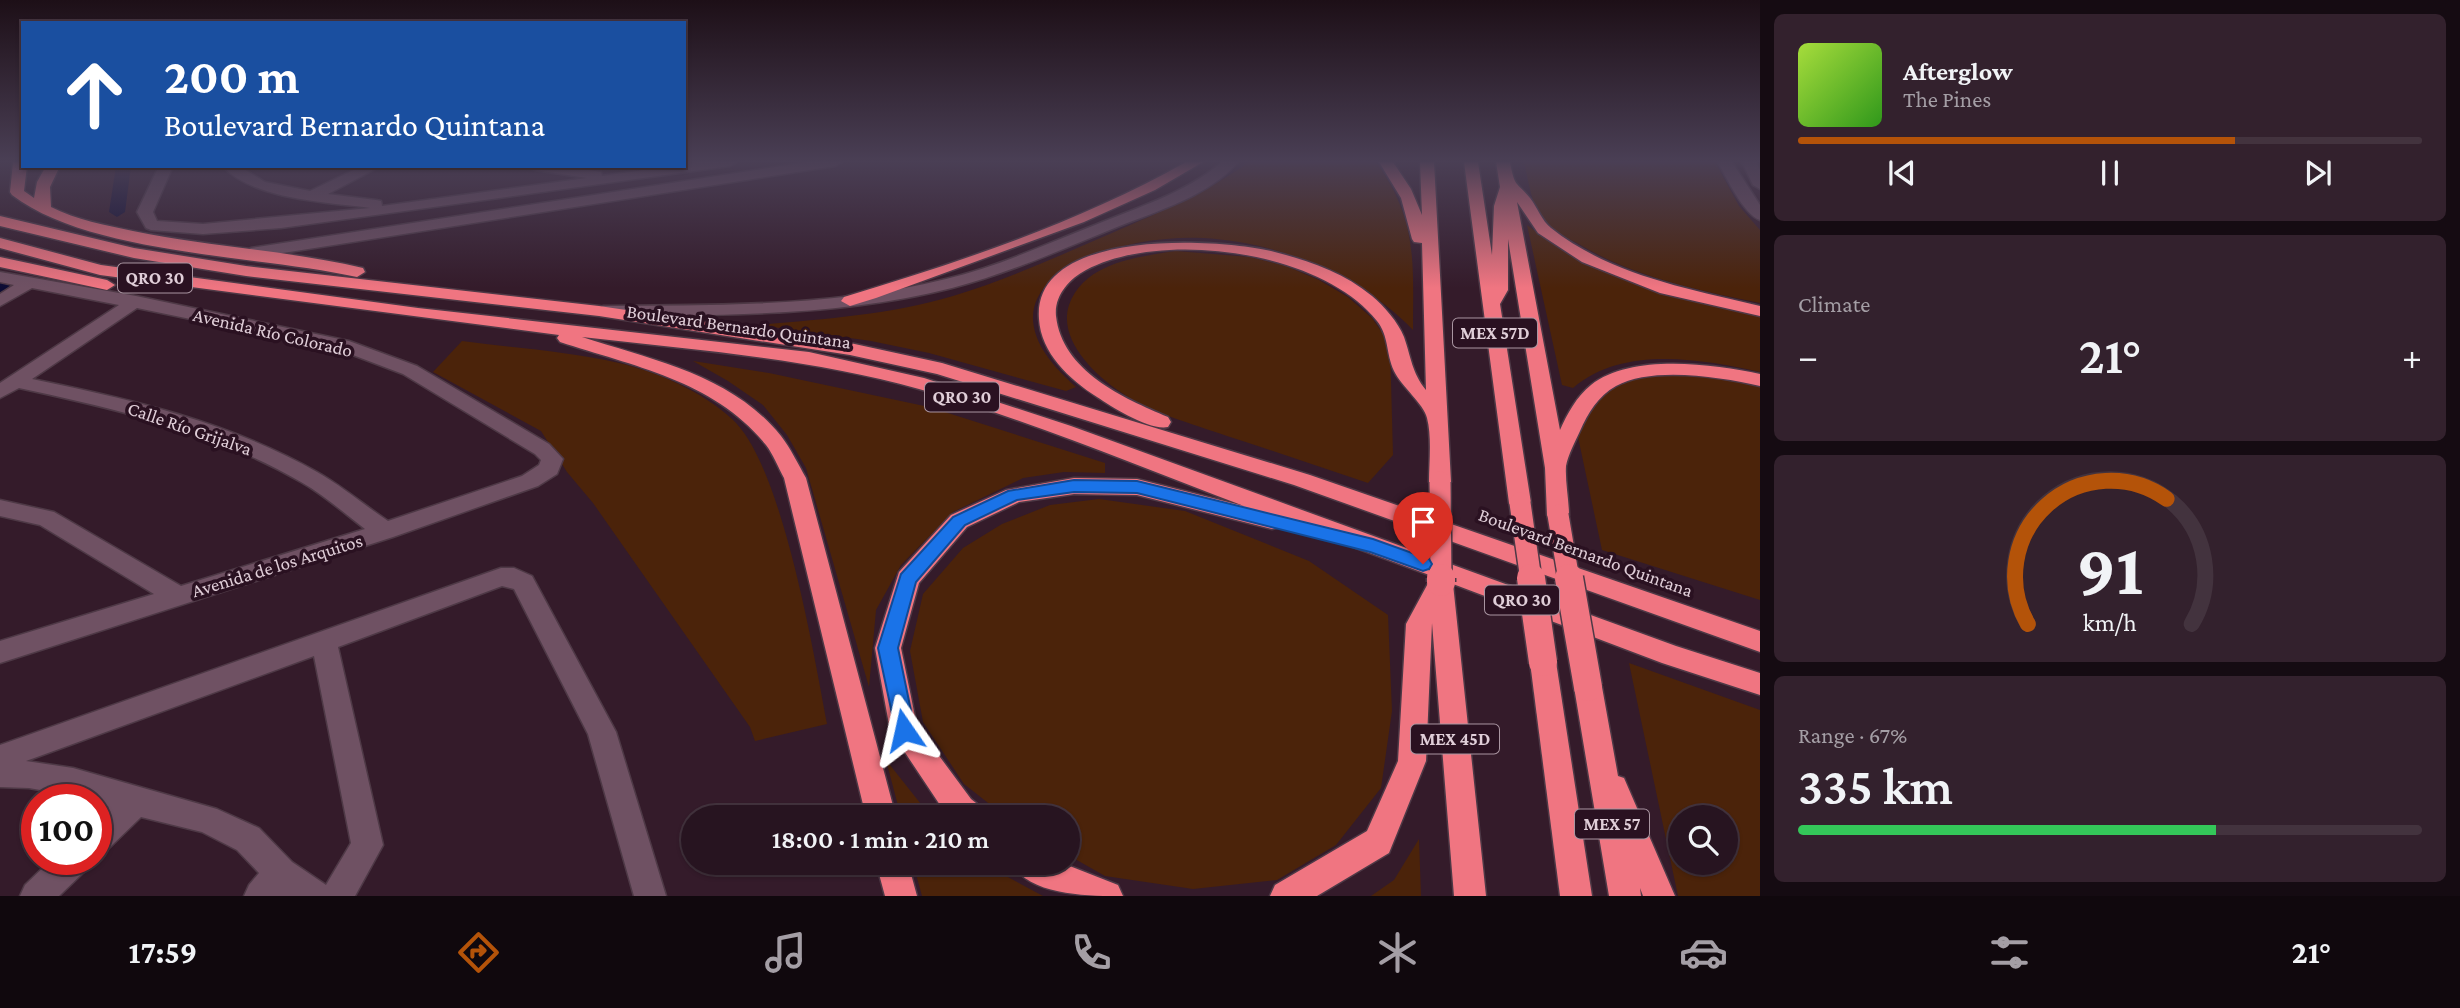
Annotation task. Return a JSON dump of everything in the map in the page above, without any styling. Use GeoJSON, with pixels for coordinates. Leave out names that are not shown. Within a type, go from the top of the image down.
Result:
{"type":"FeatureCollection","features":[{"type":"Feature","properties":{"kind":"highway"},"geometry":{"type":"LineString","coordinates":[[35,204],[63,219],[135,237],[318,262],[432,292]]}},
{"type":"Feature","properties":{"kind":"highway"},"geometry":{"type":"LineString","coordinates":[[42,204],[44,210]]}},
{"type":"Feature","properties":{"kind":"highway"},"geometry":{"type":"LineString","coordinates":[[850,301],[911,282],[1084,218],[1115,204]]}},
{"type":"Feature","properties":{"kind":"highway"},"geometry":{"type":"LineString","coordinates":[[1412,204],[1421,244],[1420,267],[1423,284],[1431,304]]}},
{"type":"Feature","properties":{"kind":"highway","name":"MEX 57D"},"geometry":{"type":"LineString","coordinates":[[1427,204],[1440,482],[1441,582]]}},
{"type":"Feature","properties":{"kind":"highway","name":"MEX 57D"},"geometry":{"type":"LineString","coordinates":[[1477,204],[1576,896]]}},
{"type":"Feature","properties":{"kind":"highway"},"geometry":{"type":"LineString","coordinates":[[1491,305],[1500,290],[1502,204]]}},
{"type":"Feature","properties":{"kind":"highway","name":"MEX 57"},"geometry":{"type":"LineString","coordinates":[[1511,204],[1556,468],[1558,514],[1625,896]]}},
{"type":"Feature","properties":{"kind":"highway"},"geometry":{"type":"LineString","coordinates":[[1526,204],[1543,230],[1588,259],[1666,289],[1760,311]]}},
{"type":"Feature","properties":{"kind":"highway","name":"Boulevard Bernardo Quintana"},"geometry":{"type":"LineString","coordinates":[[0,221],[134,253],[246,271],[599,311],[850,349],[942,369],[1302,480],[1760,642]]}},
{"type":"Feature","properties":{"kind":"highway","name":"Boulevard Bernardo Quintana"},"geometry":{"type":"LineString","coordinates":[[0,243],[100,270],[408,312],[808,358],[924,384],[1064,431],[1373,546],[1760,684]]}},
{"type":"Feature","properties":{"kind":"highway"},"geometry":{"type":"LineString","coordinates":[[1302,480],[1125,407],[1081,377],[1055,348],[1046,323],[1048,300],[1060,282],[1081,266],[1142,247],[1174,245],[1252,252],[1299,265],[1354,290],[1375,309],[1392,331],[1405,374],[1436,415]]}},
{"type":"Feature","properties":{"kind":"highway"},"geometry":{"type":"LineString","coordinates":[[0,262],[114,286],[263,306],[408,312]]}},
{"type":"Feature","properties":{"kind":"highway"},"geometry":{"type":"LineString","coordinates":[[531,326],[708,385],[747,411],[775,442],[795,478],[878,805]]}},
{"type":"Feature","properties":{"kind":"highway"},"geometry":{"type":"LineString","coordinates":[[1556,468],[1569,429],[1581,408],[1599,388],[1629,375],[1679,369],[1760,380]]}},
{"type":"Feature","properties":{"kind":"highway"},"geometry":{"type":"LineString","coordinates":[[958,805],[904,730],[888,648],[908,579],[959,521],[1014,495],[1074,486],[1137,487],[1373,546]]}},
{"type":"Feature","properties":{"kind":"highway"},"geometry":{"type":"LineString","coordinates":[[1286,896],[1378,842],[1412,761],[1419,624],[1441,582]]}},
{"type":"Feature","properties":{"kind":"highway","name":"MEX 45D"},"geometry":{"type":"LineString","coordinates":[[1441,582],[1470,896]]}},
{"type":"Feature","properties":{"kind":"highway"},"geometry":{"type":"LineString","coordinates":[[1662,609],[1760,629]]}},
{"type":"Feature","properties":{"kind":"highway"},"geometry":{"type":"LineString","coordinates":[[1671,654],[1760,690]]}},
{"type":"Feature","properties":{"kind":"highway"},"geometry":{"type":"LineString","coordinates":[[1598,751],[1660,896]]}},
{"type":"Feature","properties":{"kind":"highway"},"geometry":{"type":"LineString","coordinates":[[895,875],[901,896]]}},
{"type":"Feature","properties":{"kind":"highway"},"geometry":{"type":"LineString","coordinates":[[1053,875],[1107,896]]}},
{"type":"Feature","properties":{"kind":"street"},"geometry":{"type":"LineString","coordinates":[[149,204],[145,212],[151,225],[172,228],[242,226],[436,204]]}},
{"type":"Feature","properties":{"kind":"street"},"geometry":{"type":"LineString","coordinates":[[373,204],[406,208],[415,218],[415,226]]}},
{"type":"Feature","properties":{"kind":"street"},"geometry":{"type":"LineString","coordinates":[[251,253],[561,204]]}},
{"type":"Feature","properties":{"kind":"street"},"geometry":{"type":"LineString","coordinates":[[599,311],[755,309],[850,301],[949,284],[1009,265],[1156,204]]}},
{"type":"Feature","properties":{"kind":"street","name":"Avenida Río Colorado"},"geometry":{"type":"LineString","coordinates":[[0,277],[136,301],[342,345],[410,370],[542,449],[552,459],[549,469]]}},
{"type":"Feature","properties":{"kind":"street"},"geometry":{"type":"LineString","coordinates":[[0,301],[32,281]]}},
{"type":"Feature","properties":{"kind":"street"},"geometry":{"type":"LineString","coordinates":[[8,387],[136,301]]}},
{"type":"Feature","properties":{"kind":"street","name":"Calle Río Grijalva"},"geometry":{"type":"LineString","coordinates":[[8,387],[110,401],[195,425],[252,448],[311,479],[385,531]]}},
{"type":"Feature","properties":{"kind":"street","name":"Avenida de los Arquitos"},"geometry":{"type":"LineString","coordinates":[[0,652],[385,531],[530,481],[549,469]]}},
{"type":"Feature","properties":{"kind":"street"},"geometry":{"type":"LineString","coordinates":[[0,508],[46,518],[178,596]]}},
{"type":"Feature","properties":{"kind":"street"},"geometry":{"type":"LineString","coordinates":[[0,758],[502,577],[514,577],[523,583],[602,732],[650,896]]}},
{"type":"Feature","properties":{"kind":"street"},"geometry":{"type":"LineString","coordinates":[[324,643],[366,845],[337,896]]}},
{"type":"Feature","properties":{"kind":"street"},"geometry":{"type":"LineString","coordinates":[[0,775],[29,775],[73,782],[136,802],[206,819],[248,839],[271,885],[314,896]]}},
{"type":"Feature","properties":{"kind":"street"},"geometry":{"type":"LineString","coordinates":[[112,824],[136,802]]}},
{"type":"Feature","properties":{"kind":"street"},"geometry":{"type":"LineString","coordinates":[[36,896],[58,875]]}},
{"type":"Feature","properties":{"kind":"shaded area"},"geometry":{"type":"Polygon","coordinates":[[[1176,204],[1400,204],[1410,243],[1413,330],[1369,293],[1317,265],[1260,246],[1203,238],[1167,239],[1128,245],[1092,256],[1061,272],[1040,293],[1033,320],[1044,351],[1076,387],[1066,391],[929,353],[871,341],[758,325],[881,312],[953,296],[1033,267],[1176,204]]]}},
{"type":"Feature","properties":{"kind":"shaded area"},"geometry":{"type":"Polygon","coordinates":[[[1535,204],[1738,204],[1760,230],[1760,303],[1689,287],[1620,265],[1560,234],[1535,204]]]}},
{"type":"Feature","properties":{"kind":"shaded area"},"geometry":{"type":"Polygon","coordinates":[[[1527,225],[1580,259],[1609,273],[1668,294],[1760,316],[1760,372],[1713,363],[1663,359],[1615,366],[1593,374],[1573,388],[1562,385],[1527,225]]]}},
{"type":"Feature","properties":{"kind":"shaded area"},"geometry":{"type":"Polygon","coordinates":[[[1176,251],[1250,257],[1286,266],[1319,280],[1348,297],[1372,318],[1390,344],[1393,455],[1368,483],[1157,411],[1119,391],[1089,365],[1073,342],[1069,330],[1069,305],[1076,291],[1086,280],[1113,264],[1176,251]]]}},
{"type":"Feature","properties":{"kind":"shaded area"},"geometry":{"type":"Polygon","coordinates":[[[462,341],[580,355],[634,367],[694,392],[732,419],[750,442],[781,517],[814,653],[827,724],[755,741],[750,727],[593,503],[567,472],[541,431],[433,372],[462,341]]]}},
{"type":"Feature","properties":{"kind":"shaded area"},"geometry":{"type":"Polygon","coordinates":[[[693,361],[769,373],[929,407],[1105,463],[1105,473],[1064,472],[1023,478],[953,512],[901,565],[876,610],[869,687],[806,468],[787,435],[763,405],[693,361]]]}},
{"type":"Feature","properties":{"kind":"shaded area"},"geometry":{"type":"Polygon","coordinates":[[[1707,375],[1760,383],[1760,600],[1602,550],[1578,437],[1586,409],[1600,395],[1628,381],[1660,376],[1707,375]]]}},
{"type":"Feature","properties":{"kind":"shaded area"},"geometry":{"type":"Polygon","coordinates":[[[1099,499],[1185,511],[1309,561],[1388,615],[1392,711],[1381,788],[1336,845],[1277,880],[1193,889],[1105,876],[1080,862],[1080,805],[991,805],[964,784],[923,722],[910,651],[923,594],[963,548],[1002,524],[1050,505],[1099,499]]]}},
{"type":"Feature","properties":{"kind":"shaded area"},"geometry":{"type":"Polygon","coordinates":[[[1629,663],[1760,710],[1760,896],[1678,896],[1674,875],[1738,875],[1738,805],[1668,805],[1668,848],[1629,663]]]}},
{"type":"Feature","properties":{"kind":"shaded area"},"geometry":{"type":"Polygon","coordinates":[[[886,760],[922,805],[898,805],[886,760]]]}},
{"type":"Feature","properties":{"kind":"shaded area"},"geometry":{"type":"Polygon","coordinates":[[[1419,839],[1421,896],[1371,896],[1394,880],[1419,839]]]}},
{"type":"Feature","properties":{"kind":"shaded area"},"geometry":{"type":"Polygon","coordinates":[[[916,875],[1004,875],[1043,896],[922,896],[916,875]]]}},
{"type":"Feature","properties":{"kind":"waterway"},"geometry":{"type":"LineString","coordinates":[[117,212],[118,204]]}},
{"type":"Feature","properties":{"kind":"route"},"geometry":{"type":"LineString","coordinates":[[904,730],[888,648],[908,579],[959,521],[1014,495],[1074,486],[1137,487],[1373,546],[1423,564]]}}]}
